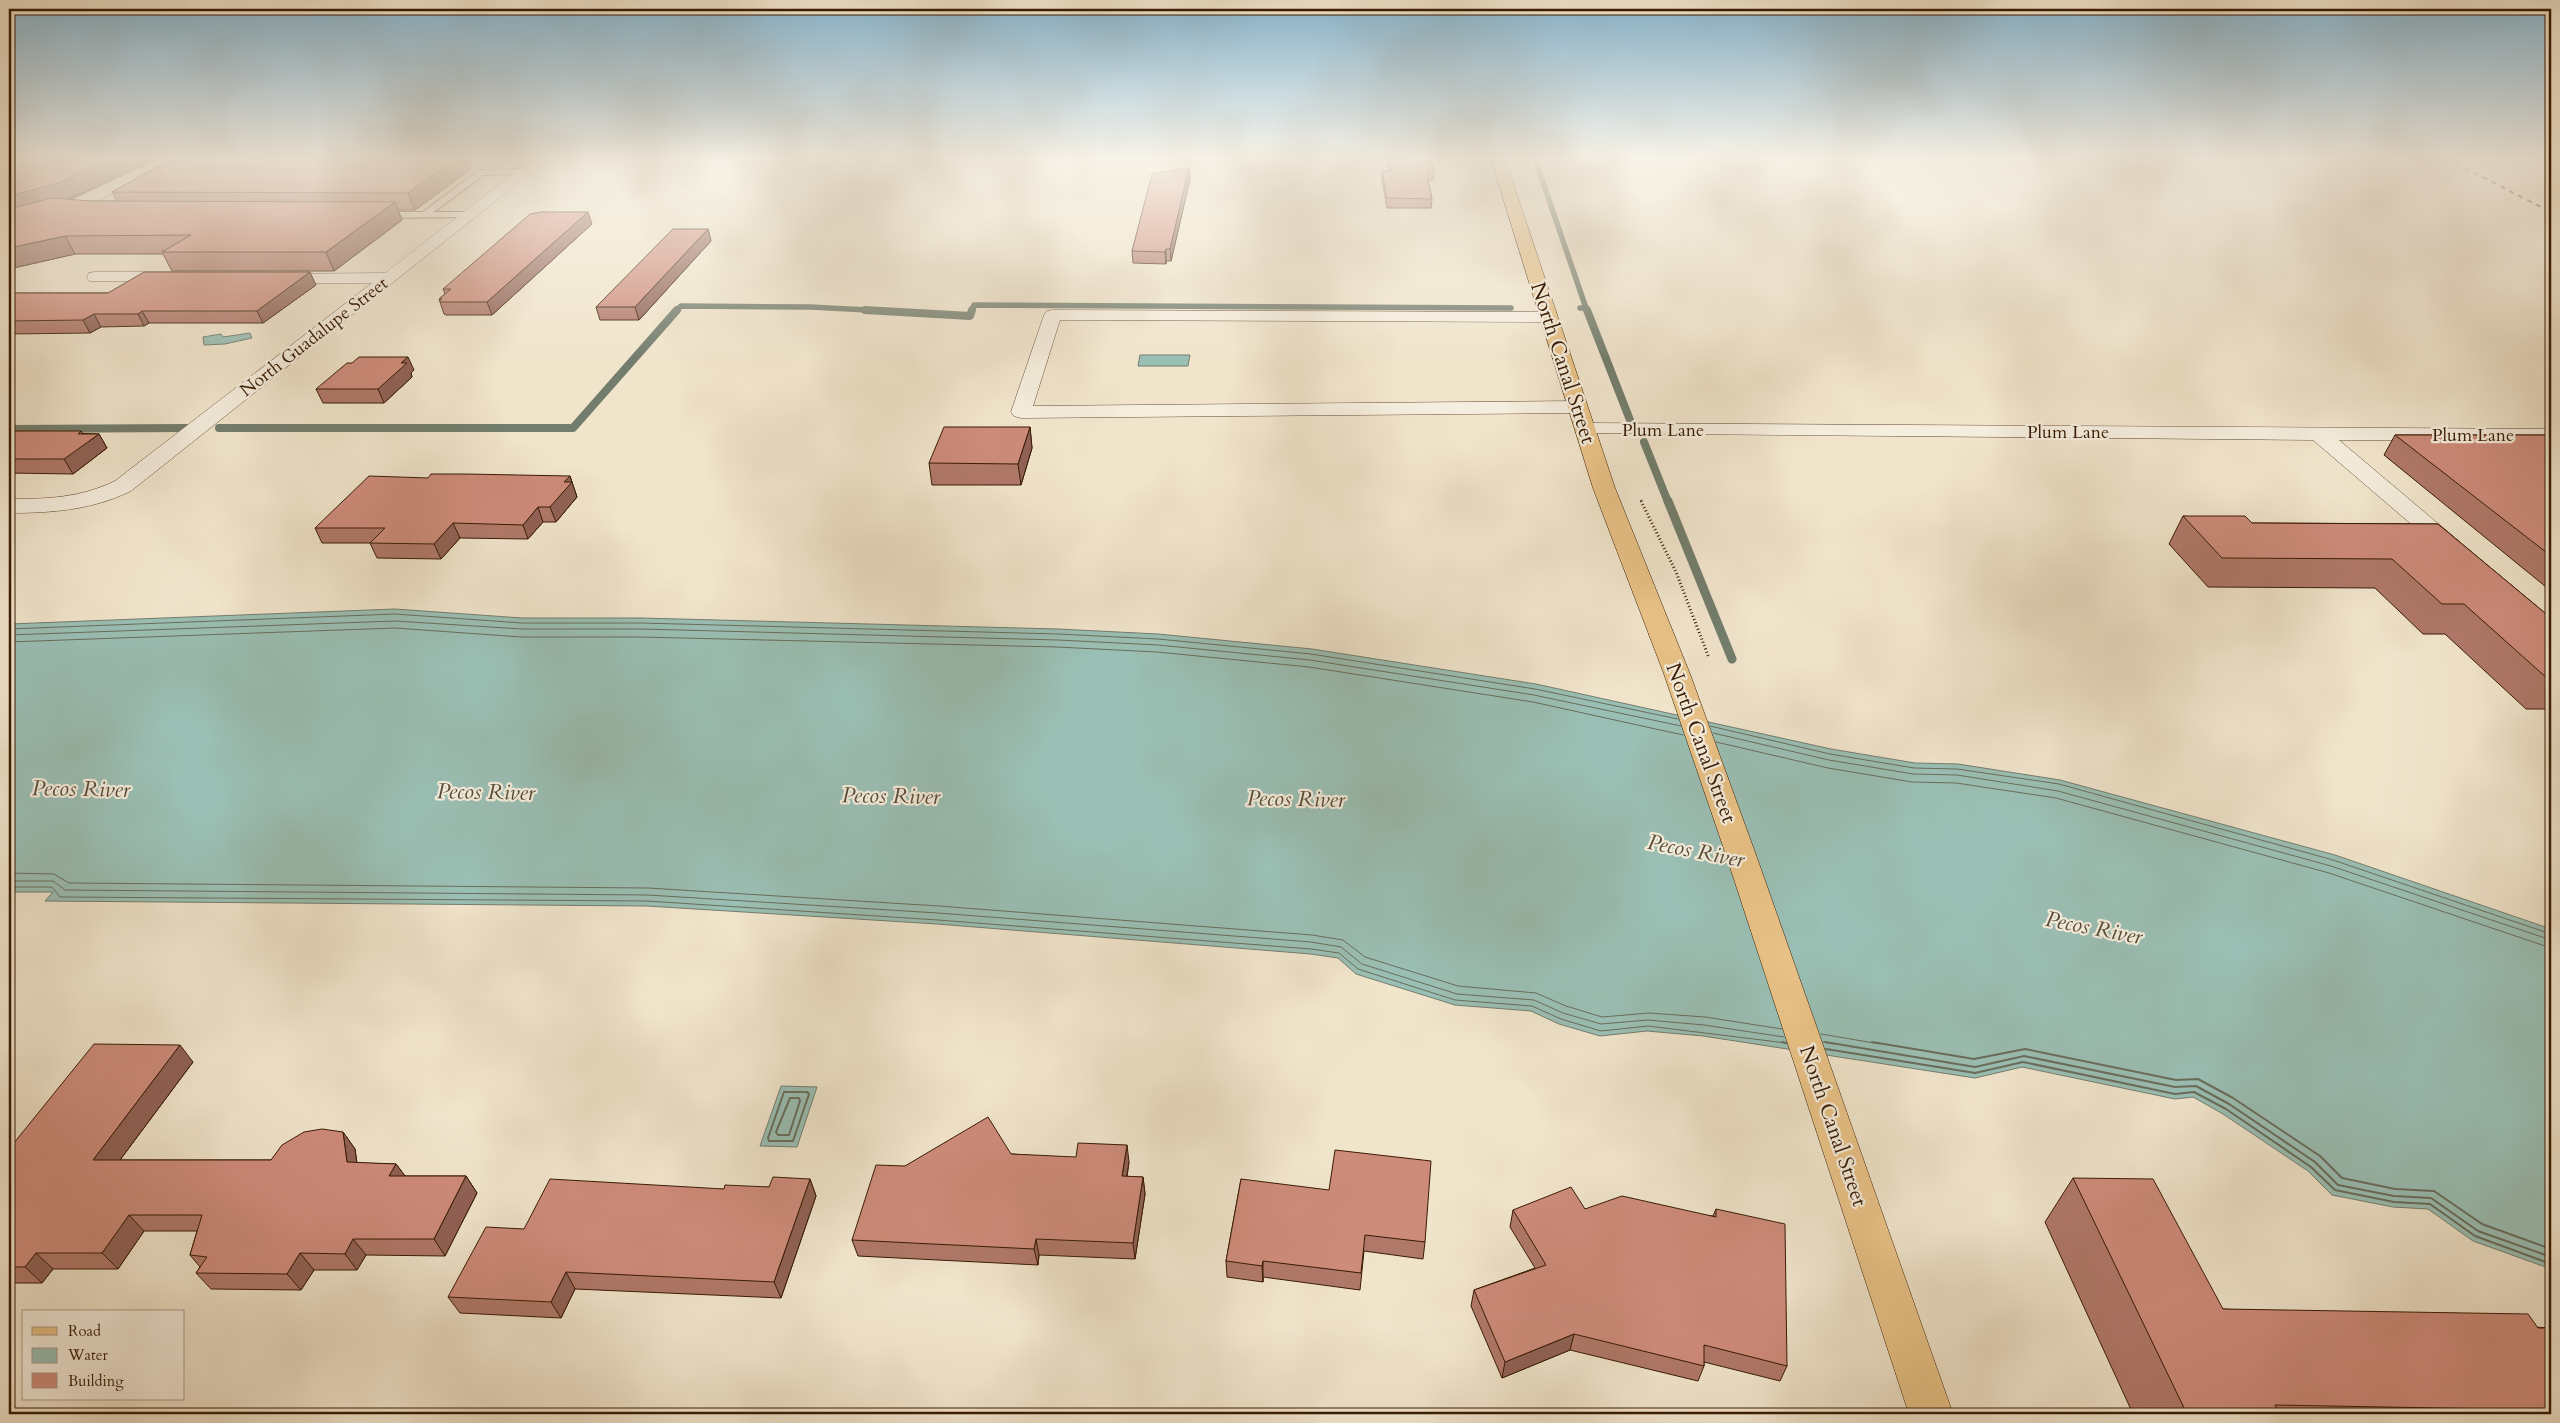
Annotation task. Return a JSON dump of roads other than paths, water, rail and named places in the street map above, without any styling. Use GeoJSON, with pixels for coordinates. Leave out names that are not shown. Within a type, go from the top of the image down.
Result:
{"type":"FeatureCollection","features":[{"type":"Feature","properties":{"kind":"main road","name":"North Canal Street"},"geometry":{"type":"LineString","coordinates":[[1519,225],[1604,488],[1677,674],[1741,855],[1931,1414]]}},
{"type":"Feature","properties":{"kind":"street","name":"North Guadalupe Street"},"geometry":{"type":"LineString","coordinates":[[9,506],[58,506],[82,503],[106,495],[123,486],[456,225]]}},
{"type":"Feature","properties":{"kind":"street"},"geometry":{"type":"LineString","coordinates":[[95,277],[193,277]]}},
{"type":"Feature","properties":{"kind":"street"},"geometry":{"type":"LineString","coordinates":[[261,278],[389,278]]}},
{"type":"Feature","properties":{"kind":"street"},"geometry":{"type":"LineString","coordinates":[[1548,317],[1052,315],[1021,412],[1577,406]]}},
{"type":"Feature","properties":{"kind":"street","name":"Plum Lane"},"geometry":{"type":"LineString","coordinates":[[1585,429],[2551,435]]}},
{"type":"Feature","properties":{"kind":"street"},"geometry":{"type":"LineString","coordinates":[[2319,434],[2466,560]]}},
{"type":"Feature","properties":{"kind":"water"},"geometry":{"type":"Polygon","coordinates":[[[250,333],[252,338],[225,344],[204,345],[203,337],[221,334],[223,337],[250,333]]]}},
{"type":"Feature","properties":{"kind":"water"},"geometry":{"type":"Polygon","coordinates":[[[1140,355],[1190,355],[1188,366],[1138,366],[1140,355]]]}},
{"type":"Feature","properties":{"kind":"water","name":"Pecos River"},"geometry":{"type":"Polygon","coordinates":[[[395,609],[522,618],[641,618],[1058,629],[1158,634],[1312,649],[1536,684],[1831,749],[1915,763],[1958,764],[2060,780],[2335,855],[2551,929],[2551,1269],[2473,1241],[2428,1209],[2393,1207],[2332,1195],[2308,1171],[2223,1114],[2193,1097],[2175,1099],[2022,1067],[1975,1078],[1703,1036],[1647,1031],[1600,1036],[1559,1024],[1531,1011],[1455,1005],[1356,974],[1338,958],[1311,954],[937,924],[647,906],[45,901],[53,892],[9,892],[9,624],[395,609]]]}},
{"type":"Feature","properties":{"kind":"water"},"geometry":{"type":"Polygon","coordinates":[[[781,1086],[817,1087],[797,1147],[760,1146],[781,1086]]]}},
{"type":"Feature","properties":{"kind":"waterway"},"geometry":{"type":"LineString","coordinates":[[1558,225],[1586,308]]}},
{"type":"Feature","properties":{"kind":"waterway"},"geometry":{"type":"LineString","coordinates":[[972,311],[974,305],[1511,308]]}},
{"type":"Feature","properties":{"kind":"waterway"},"geometry":{"type":"LineString","coordinates":[[677,310],[681,306],[810,307],[887,311]]}},
{"type":"Feature","properties":{"kind":"waterway"},"geometry":{"type":"LineString","coordinates":[[1580,308],[1586,308]]}},
{"type":"Feature","properties":{"kind":"waterway"},"geometry":{"type":"LineString","coordinates":[[219,428],[573,428],[677,310]]}},
{"type":"Feature","properties":{"kind":"waterway"},"geometry":{"type":"LineString","coordinates":[[865,310],[970,316],[972,310]]}},
{"type":"Feature","properties":{"kind":"waterway"},"geometry":{"type":"LineString","coordinates":[[1587,310],[1630,420]]}},
{"type":"Feature","properties":{"kind":"waterway"},"geometry":{"type":"LineString","coordinates":[[9,429],[186,428]]}},
{"type":"Feature","properties":{"kind":"waterway"},"geometry":{"type":"LineString","coordinates":[[1644,442],[1668,502]]}},
{"type":"Feature","properties":{"kind":"waterway"},"geometry":{"type":"LineString","coordinates":[[1668,501],[1732,659]]}}]}
